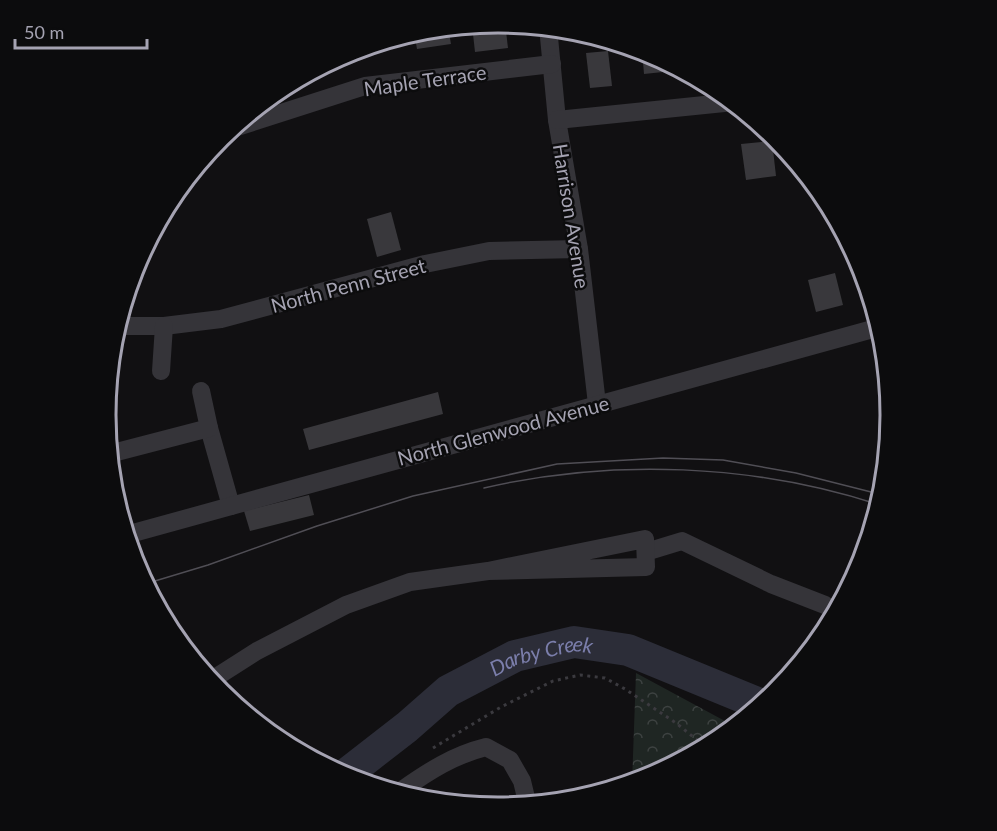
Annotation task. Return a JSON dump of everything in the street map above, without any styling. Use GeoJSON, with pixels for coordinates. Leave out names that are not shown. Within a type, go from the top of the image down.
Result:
{"type":"FeatureCollection","features":[{"type":"Feature","properties":{"kind":"street","name":"Harrison Avenue"},"geometry":{"type":"LineString","coordinates":[[550,36],[557,120],[579,249],[597,404]]}},
{"type":"Feature","properties":{"kind":"street","name":"Maple Terrace"},"geometry":{"type":"LineString","coordinates":[[254,122],[365,86],[552,64]]}},
{"type":"Feature","properties":{"kind":"street"},"geometry":{"type":"LineString","coordinates":[[557,120],[720,103]]}},
{"type":"Feature","properties":{"kind":"street","name":"North Penn Street"},"geometry":{"type":"LineString","coordinates":[[127,326],[164,326],[221,319],[425,264],[489,251],[579,249]]}},
{"type":"Feature","properties":{"kind":"street"},"geometry":{"type":"LineString","coordinates":[[160,371],[164,326]]}},
{"type":"Feature","properties":{"kind":"street","name":"North Glenwood Avenue"},"geometry":{"type":"LineString","coordinates":[[134,533],[871,329]]}},
{"type":"Feature","properties":{"kind":"street"},"geometry":{"type":"LineString","coordinates":[[201,391],[231,506]]}},
{"type":"Feature","properties":{"kind":"street"},"geometry":{"type":"LineString","coordinates":[[118,452],[209,428]]}},
{"type":"Feature","properties":{"kind":"street"},"geometry":{"type":"LineString","coordinates":[[218,676],[257,651],[346,605],[410,582],[488,571],[645,540],[645,552],[682,540],[771,584],[825,605]]}},
{"type":"Feature","properties":{"kind":"street"},"geometry":{"type":"LineString","coordinates":[[407,787],[436,767],[465,752],[486,747],[510,760],[522,781],[526,797]]}},
{"type":"Feature","properties":{"kind":"path"},"geometry":{"type":"LineString","coordinates":[[428,752],[437,744],[501,707],[553,681],[580,675],[605,678],[625,689],[676,723],[699,741]]}},
{"type":"Feature","properties":{"kind":"green space"},"geometry":{"type":"Polygon","coordinates":[[[636,673],[727,722],[690,747],[632,774],[636,673]]]}},
{"type":"Feature","properties":{"kind":"building"},"geometry":{"type":"Polygon","coordinates":[[[506,33],[508,48],[475,52],[473,34],[506,33]]]}},
{"type":"Feature","properties":{"kind":"building"},"geometry":{"type":"Polygon","coordinates":[[[450,36],[451,44],[417,49],[416,42],[450,36]]]}},
{"type":"Feature","properties":{"kind":"building"},"geometry":{"type":"Polygon","coordinates":[[[608,51],[612,86],[590,88],[586,53],[608,51]]]}},
{"type":"Feature","properties":{"kind":"building"},"geometry":{"type":"Polygon","coordinates":[[[643,61],[667,72],[644,74],[643,61]]]}},
{"type":"Feature","properties":{"kind":"building"},"geometry":{"type":"Polygon","coordinates":[[[765,142],[773,149],[776,176],[746,180],[741,144],[765,142]]]}},
{"type":"Feature","properties":{"kind":"building"},"geometry":{"type":"Polygon","coordinates":[[[391,212],[401,250],[377,257],[367,219],[391,212]]]}},
{"type":"Feature","properties":{"kind":"building"},"geometry":{"type":"Polygon","coordinates":[[[835,273],[843,305],[816,312],[808,280],[835,273]]]}},
{"type":"Feature","properties":{"kind":"building"},"geometry":{"type":"Polygon","coordinates":[[[438,392],[443,414],[309,450],[303,429],[438,392]]]}},
{"type":"Feature","properties":{"kind":"building"},"geometry":{"type":"Polygon","coordinates":[[[309,495],[314,515],[250,531],[244,511],[309,495]]]}},
{"type":"Feature","properties":{"kind":"waterway","name":"Darby Creek"},"geometry":{"type":"LineString","coordinates":[[353,769],[407,727],[448,691],[515,656],[574,642],[628,650],[753,701]]}},
{"type":"Feature","properties":{"kind":"tram line"},"geometry":{"type":"LineString","coordinates":[[153,581],[413,496],[557,464],[663,458],[723,460],[796,473],[873,493]]}},
{"type":"Feature","properties":{"kind":"tram line"},"geometry":{"type":"LineString","coordinates":[[484,488],[533,478],[583,472],[633,469],[683,470],[783,481],[832,491],[871,502]]}}]}
